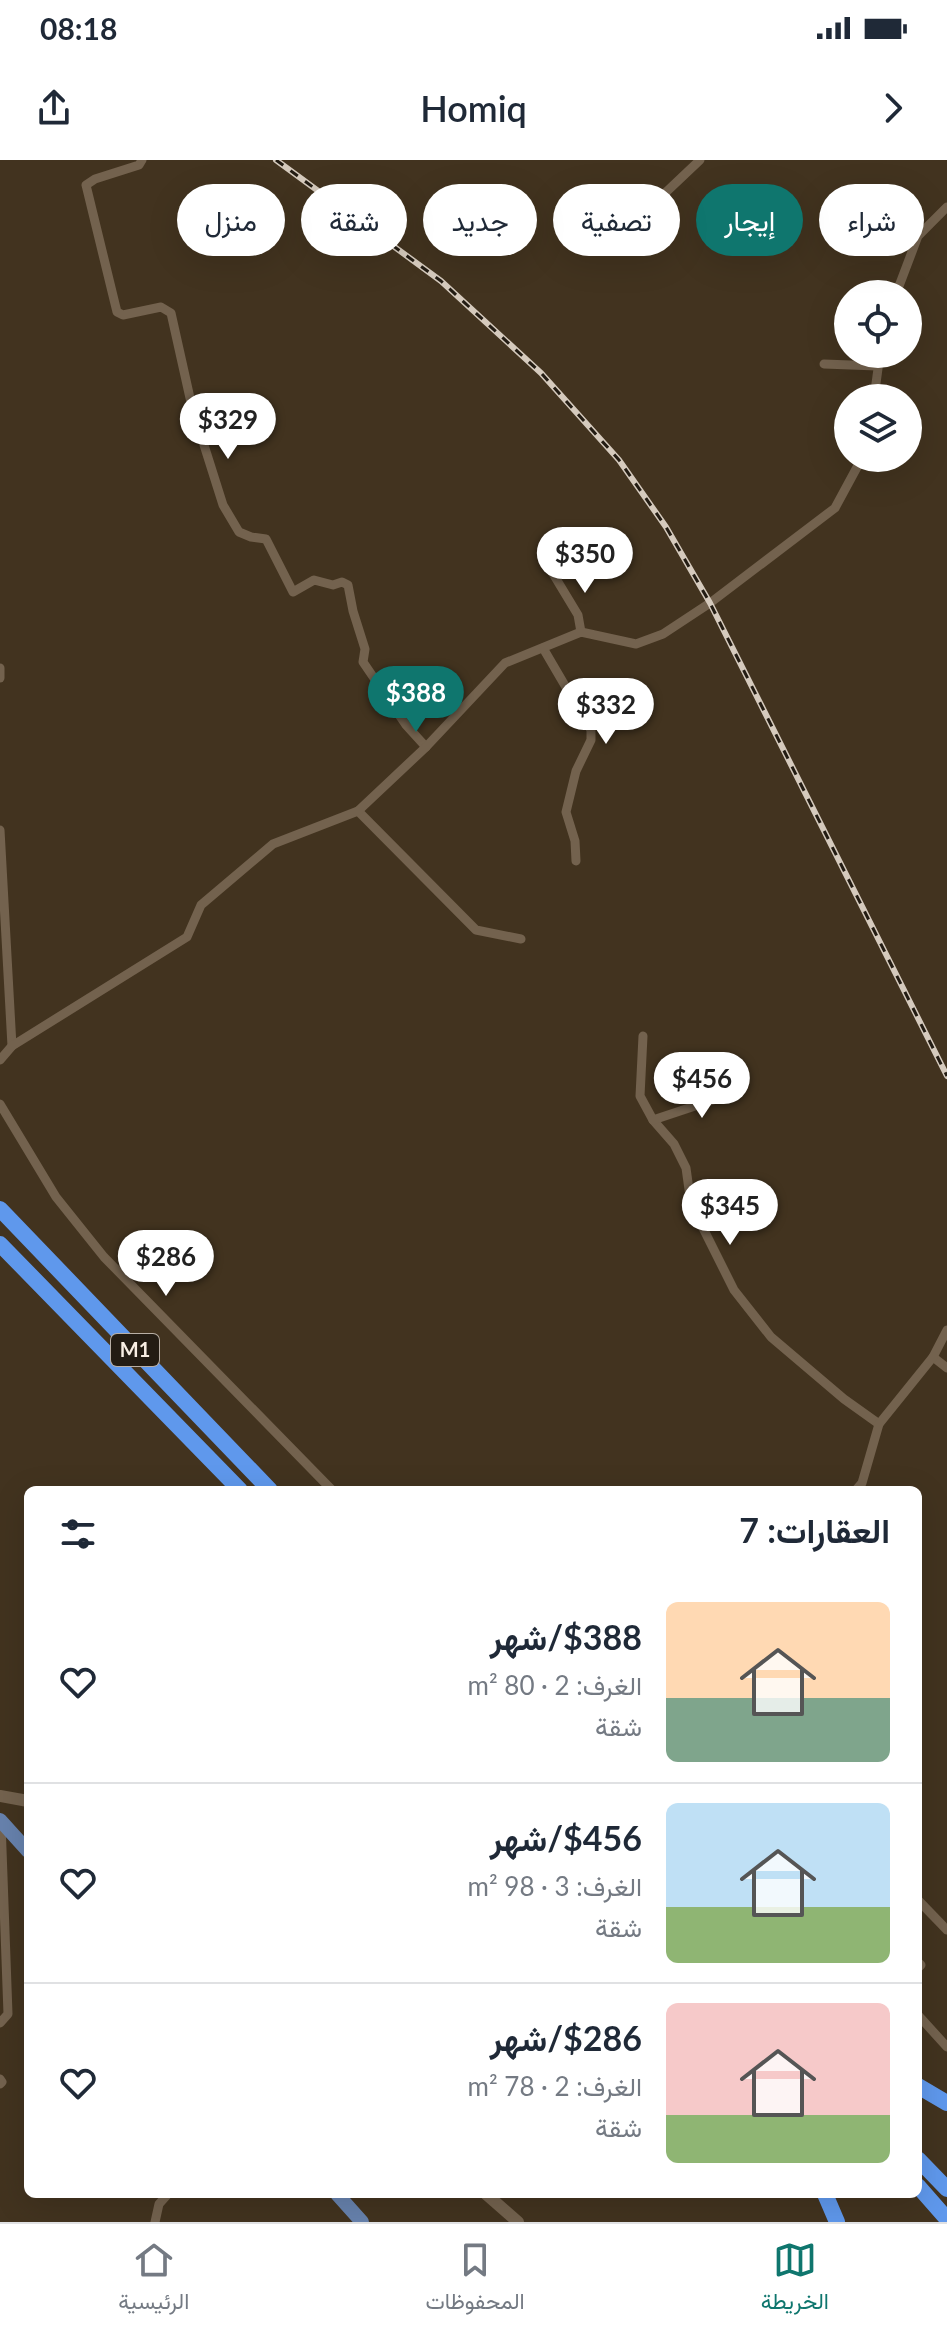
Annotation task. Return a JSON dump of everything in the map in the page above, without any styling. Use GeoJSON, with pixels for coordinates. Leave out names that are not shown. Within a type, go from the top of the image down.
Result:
{"type":"FeatureCollection","features":[{"type":"Feature","properties":{"kind":"highway","name":"M1"},"geometry":{"type":"LineString","coordinates":[[0,1209],[266,1486]]}},
{"type":"Feature","properties":{"kind":"highway","name":"M1"},"geometry":{"type":"LineString","coordinates":[[0,1244],[236,1486]]}},
{"type":"Feature","properties":{"kind":"highway"},"geometry":{"type":"LineString","coordinates":[[922,2088],[947,2103]]}},
{"type":"Feature","properties":{"kind":"highway"},"geometry":{"type":"LineString","coordinates":[[922,2163],[947,2189]]}},
{"type":"Feature","properties":{"kind":"highway"},"geometry":{"type":"LineString","coordinates":[[922,2191],[947,2219]]}},
{"type":"Feature","properties":{"kind":"highway"},"geometry":{"type":"LineString","coordinates":[[827,2198],[837,2222]]}},
{"type":"Feature","properties":{"kind":"main road"},"geometry":{"type":"LineString","coordinates":[[1,1821],[24,1847]]}},
{"type":"Feature","properties":{"kind":"main road"},"geometry":{"type":"LineString","coordinates":[[341,2198],[362,2222]]}},
{"type":"Feature","properties":{"kind":"street"},"geometry":{"type":"LineString","coordinates":[[142,160],[139,165],[95,179],[86,185],[117,312],[123,315],[161,307],[171,313],[192,407],[223,505],[239,532],[266,539],[293,592],[314,580],[348,585],[365,649],[363,662],[406,725],[426,747]]}},
{"type":"Feature","properties":{"kind":"street"},"geometry":{"type":"LineString","coordinates":[[675,184],[700,160]]}},
{"type":"Feature","properties":{"kind":"street"},"geometry":{"type":"LineString","coordinates":[[901,280],[918,236],[947,207]]}},
{"type":"Feature","properties":{"kind":"street"},"geometry":{"type":"LineString","coordinates":[[824,364],[834,364]]}},
{"type":"Feature","properties":{"kind":"street"},"geometry":{"type":"LineString","coordinates":[[0,1060],[12,1046],[187,937],[201,905],[273,844],[358,811],[426,747],[505,663],[581,632],[636,644],[663,634],[710,603],[835,508],[854,472]]}},
{"type":"Feature","properties":{"kind":"street"},"geometry":{"type":"LineString","coordinates":[[552,572],[578,615],[581,632]]}},
{"type":"Feature","properties":{"kind":"street"},"geometry":{"type":"LineString","coordinates":[[543,648],[591,730],[591,740],[576,771],[566,812],[575,841],[576,861]]}},
{"type":"Feature","properties":{"kind":"street"},"geometry":{"type":"LineString","coordinates":[[0,668],[0,678]]}},
{"type":"Feature","properties":{"kind":"street"},"geometry":{"type":"LineString","coordinates":[[358,811],[476,930],[521,939]]}},
{"type":"Feature","properties":{"kind":"street"},"geometry":{"type":"LineString","coordinates":[[0,830],[12,1046]]}},
{"type":"Feature","properties":{"kind":"street"},"geometry":{"type":"LineString","coordinates":[[643,1036],[640,1096],[653,1120],[674,1144],[686,1168],[691,1204],[734,1290],[771,1337],[879,1424]]}},
{"type":"Feature","properties":{"kind":"street"},"geometry":{"type":"LineString","coordinates":[[653,1120],[719,1098],[720,1092]]}},
{"type":"Feature","properties":{"kind":"street"},"geometry":{"type":"LineString","coordinates":[[0,1104],[56,1197],[104,1257],[328,1486]]}},
{"type":"Feature","properties":{"kind":"street"},"geometry":{"type":"LineString","coordinates":[[859,1486],[879,1424],[933,1357],[947,1330]]}},
{"type":"Feature","properties":{"kind":"street"},"geometry":{"type":"LineString","coordinates":[[933,1357],[947,1368]]}},
{"type":"Feature","properties":{"kind":"street"},"geometry":{"type":"LineString","coordinates":[[0,1796],[24,1800]]}},
{"type":"Feature","properties":{"kind":"street"},"geometry":{"type":"LineString","coordinates":[[0,2023],[8,2014],[1,1821]]}},
{"type":"Feature","properties":{"kind":"street"},"geometry":{"type":"LineString","coordinates":[[922,1904],[947,1930]]}},
{"type":"Feature","properties":{"kind":"street"},"geometry":{"type":"LineString","coordinates":[[922,2019],[947,2047]]}},
{"type":"Feature","properties":{"kind":"street"},"geometry":{"type":"LineString","coordinates":[[155,2222],[159,2204],[164,2198]]}},
{"type":"Feature","properties":{"kind":"street"},"geometry":{"type":"LineString","coordinates":[[491,2198],[518,2222]]}},
{"type":"Feature","properties":{"kind":"railway"},"geometry":{"type":"LineString","coordinates":[[276,160],[441,281],[541,373],[619,460],[666,527],[710,603],[947,1076]]}}]}
